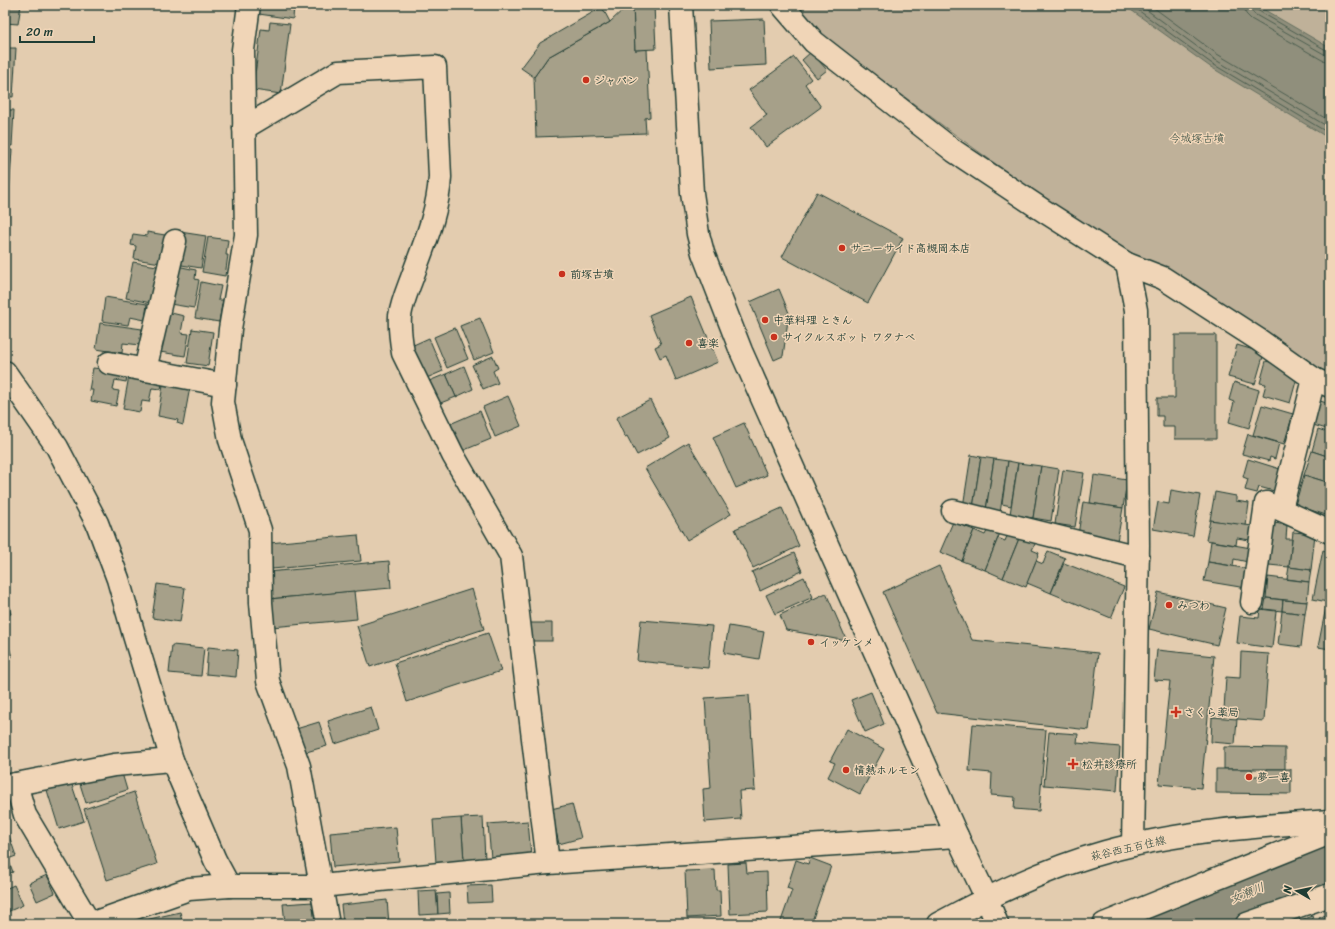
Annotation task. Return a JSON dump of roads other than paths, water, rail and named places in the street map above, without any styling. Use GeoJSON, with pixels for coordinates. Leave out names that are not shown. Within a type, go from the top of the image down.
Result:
{"type":"FeatureCollection","features":[{"type":"Feature","properties":{"kind":"street"},"geometry":{"type":"LineString","coordinates":[[249,5],[243,50],[246,234],[230,329],[223,402],[230,440],[260,530],[261,603],[268,681],[299,766],[328,924]]}},
{"type":"Feature","properties":{"kind":"street"},"geometry":{"type":"LineString","coordinates":[[681,5],[692,193],[698,234],[703,253],[741,351],[997,924]]}},
{"type":"Feature","properties":{"kind":"street"},"geometry":{"type":"LineString","coordinates":[[782,5],[814,42],[954,150],[1044,211],[1127,264],[1163,278],[1322,382],[1281,510]]}},
{"type":"Feature","properties":{"kind":"street"},"geometry":{"type":"LineString","coordinates":[[244,128],[338,72],[435,67],[440,177],[439,191],[433,220],[404,298],[400,317],[400,335],[403,353],[453,455],[512,556],[548,864]]}},
{"type":"Feature","properties":{"kind":"street"},"geometry":{"type":"LineString","coordinates":[[145,370],[175,241]]}},
{"type":"Feature","properties":{"kind":"street"},"geometry":{"type":"LineString","coordinates":[[1127,264],[1136,310],[1138,557],[1133,845]]}},
{"type":"Feature","properties":{"kind":"street"},"geometry":{"type":"LineString","coordinates":[[109,363],[225,385]]}},
{"type":"Feature","properties":{"kind":"street"},"geometry":{"type":"LineString","coordinates":[[8,381],[58,447],[96,524],[118,579],[172,760],[215,860],[229,886]]}},
{"type":"Feature","properties":{"kind":"street"},"geometry":{"type":"LineString","coordinates":[[1252,602],[1266,503],[1330,532]]}},
{"type":"Feature","properties":{"kind":"street"},"geometry":{"type":"LineString","coordinates":[[953,511],[1138,557]]}},
{"type":"Feature","properties":{"kind":"street"},"geometry":{"type":"LineString","coordinates":[[172,760],[114,765],[10,785],[25,815],[90,924],[189,889],[229,886],[322,886],[548,864],[957,836]]}},
{"type":"Feature","properties":{"kind":"street","name":"萩谷西五百住線"},"geometry":{"type":"LineString","coordinates":[[938,924],[987,899],[1051,870],[1105,852],[1180,836],[1241,829],[1330,822]]}},
{"type":"Feature","properties":{"kind":"street"},"geometry":{"type":"LineString","coordinates":[[1104,924],[1138,918],[1330,833]]}},
{"type":"Feature","properties":{"kind":"street"},"geometry":{"type":"LineString","coordinates":[[1248,924],[1270,920],[1330,895]]}},
{"type":"Feature","properties":{"kind":"water"},"geometry":{"type":"Polygon","coordinates":[[[1124,5],[1256,5],[1330,48],[1330,139],[1209,66],[1124,5]]]}},
{"type":"Feature","properties":{"kind":"waterway","name":"女瀬川"},"geometry":{"type":"LineString","coordinates":[[1163,924],[1330,861]]}},
{"type":"Feature","properties":{"kind":"place","name":"ジャパン"},"geometry":{"type":"Point","coordinates":[586,80]}},
{"type":"Feature","properties":{"kind":"place","name":"サニーサイド高槻岡本店"},"geometry":{"type":"Point","coordinates":[842,248]}},
{"type":"Feature","properties":{"kind":"place","name":"前塚古墳"},"geometry":{"type":"Point","coordinates":[562,274]}},
{"type":"Feature","properties":{"kind":"place","name":"中華料理 ときん"},"geometry":{"type":"Point","coordinates":[765,320]}},
{"type":"Feature","properties":{"kind":"place","name":"サイクルスポット ワタナベ"},"geometry":{"type":"Point","coordinates":[774,337]}},
{"type":"Feature","properties":{"kind":"place","name":"喜楽"},"geometry":{"type":"Point","coordinates":[689,343]}},
{"type":"Feature","properties":{"kind":"place","name":"みつわ"},"geometry":{"type":"Point","coordinates":[1169,605]}},
{"type":"Feature","properties":{"kind":"place","name":"イッケンメ"},"geometry":{"type":"Point","coordinates":[811,642]}},
{"type":"Feature","properties":{"kind":"place","name":"さくら薬局"},"geometry":{"type":"Point","coordinates":[1176,712]}},
{"type":"Feature","properties":{"kind":"place","name":"松井診療所"},"geometry":{"type":"Point","coordinates":[1073,764]}},
{"type":"Feature","properties":{"kind":"place","name":"情熱ホルモン"},"geometry":{"type":"Point","coordinates":[846,770]}},
{"type":"Feature","properties":{"kind":"place","name":"夢一喜"},"geometry":{"type":"Point","coordinates":[1249,777]}},
{"type":"Feature","properties":{"kind":"park label","name":"今城塚古墳"},"geometry":{"type":"Point","coordinates":[1197,138]}}]}
